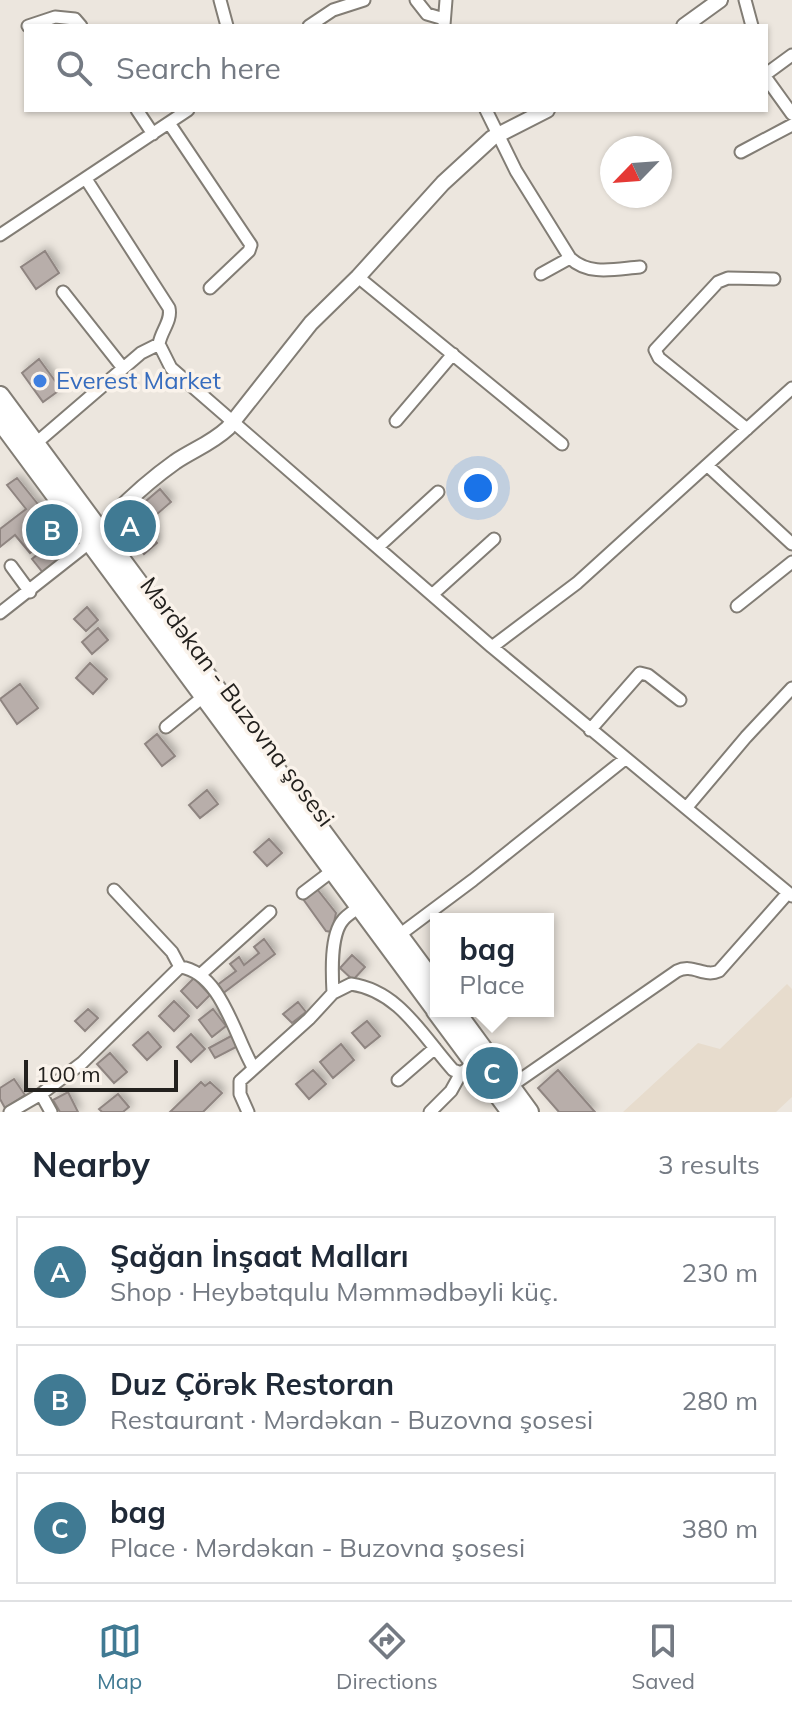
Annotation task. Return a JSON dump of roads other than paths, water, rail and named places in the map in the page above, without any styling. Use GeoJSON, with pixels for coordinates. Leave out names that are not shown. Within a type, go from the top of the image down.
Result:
{"type":"FeatureCollection","features":[{"type":"Feature","properties":{"kind":"main road","name":"Mərdəkan - Buzovna şosesi"},"geometry":{"type":"LineString","coordinates":[[0,396],[203,697],[430,1003]]}},
{"type":"Feature","properties":{"kind":"main road","name":"Mərdəkan - Buzovna şosesi"},"geometry":{"type":"LineString","coordinates":[[0,420],[94,537]]}},
{"type":"Feature","properties":{"kind":"main road"},"geometry":{"type":"LineString","coordinates":[[94,537],[116,554],[430,978]]}},
{"type":"Feature","properties":{"kind":"main road","name":"Mərdəkan - Buzovna şosesi"},"geometry":{"type":"LineString","coordinates":[[439,1017],[468,1068],[511,1112]]}},
{"type":"Feature","properties":{"kind":"main road"},"geometry":{"type":"LineString","coordinates":[[459,1017],[529,1112]]}},
{"type":"Feature","properties":{"kind":"street"},"geometry":{"type":"LineString","coordinates":[[220,0],[226,24]]}},
{"type":"Feature","properties":{"kind":"street"},"geometry":{"type":"LineString","coordinates":[[312,24],[333,10],[364,0]]}},
{"type":"Feature","properties":{"kind":"street"},"geometry":{"type":"LineString","coordinates":[[416,0],[427,14],[444,22],[446,0]]}},
{"type":"Feature","properties":{"kind":"street"},"geometry":{"type":"LineString","coordinates":[[687,24],[720,0]]}},
{"type":"Feature","properties":{"kind":"street"},"geometry":{"type":"LineString","coordinates":[[745,0],[751,24]]}},
{"type":"Feature","properties":{"kind":"street"},"geometry":{"type":"LineString","coordinates":[[35,24],[55,17],[75,19],[79,24]]}},
{"type":"Feature","properties":{"kind":"street"},"geometry":{"type":"LineString","coordinates":[[768,74],[792,55]]}},
{"type":"Feature","properties":{"kind":"street"},"geometry":{"type":"LineString","coordinates":[[768,79],[792,114]]}},
{"type":"Feature","properties":{"kind":"street"},"geometry":{"type":"LineString","coordinates":[[138,112],[153,134]]}},
{"type":"Feature","properties":{"kind":"street"},"geometry":{"type":"LineString","coordinates":[[0,235],[185,112]]}},
{"type":"Feature","properties":{"kind":"street"},"geometry":{"type":"LineString","coordinates":[[487,112],[516,171],[570,258],[576,264],[593,270],[640,267]]}},
{"type":"Feature","properties":{"kind":"street"},"geometry":{"type":"LineString","coordinates":[[0,613],[30,592],[94,537],[114,514],[160,473],[179,459],[211,443],[234,422],[311,323],[358,277],[434,192],[477,150],[499,134],[543,112]]}},
{"type":"Feature","properties":{"kind":"street"},"geometry":{"type":"LineString","coordinates":[[169,123],[251,245],[249,251],[210,288]]}},
{"type":"Feature","properties":{"kind":"street"},"geometry":{"type":"LineString","coordinates":[[741,152],[792,125]]}},
{"type":"Feature","properties":{"kind":"street"},"geometry":{"type":"LineString","coordinates":[[86,179],[169,308],[171,314],[162,330],[159,344],[171,368],[492,647],[790,894],[719,971],[708,974],[689,967],[677,971],[511,1086]]}},
{"type":"Feature","properties":{"kind":"street"},"geometry":{"type":"LineString","coordinates":[[541,274],[570,258]]}},
{"type":"Feature","properties":{"kind":"street"},"geometry":{"type":"LineString","coordinates":[[358,277],[562,444]]}},
{"type":"Feature","properties":{"kind":"street"},"geometry":{"type":"LineString","coordinates":[[747,429],[659,358],[655,350],[718,282],[728,278],[774,279]]}},
{"type":"Feature","properties":{"kind":"street"},"geometry":{"type":"LineString","coordinates":[[63,292],[123,368]]}},
{"type":"Feature","properties":{"kind":"street"},"geometry":{"type":"LineString","coordinates":[[35,444],[150,346],[159,344]]}},
{"type":"Feature","properties":{"kind":"street"},"geometry":{"type":"LineString","coordinates":[[396,421],[453,354]]}},
{"type":"Feature","properties":{"kind":"street"},"geometry":{"type":"LineString","coordinates":[[492,647],[577,583],[792,388]]}},
{"type":"Feature","properties":{"kind":"street"},"geometry":{"type":"LineString","coordinates":[[708,466],[792,544]]}},
{"type":"Feature","properties":{"kind":"street"},"geometry":{"type":"LineString","coordinates":[[378,547],[438,492]]}},
{"type":"Feature","properties":{"kind":"street"},"geometry":{"type":"LineString","coordinates":[[433,594],[494,539]]}},
{"type":"Feature","properties":{"kind":"street"},"geometry":{"type":"LineString","coordinates":[[737,606],[792,562]]}},
{"type":"Feature","properties":{"kind":"street"},"geometry":{"type":"LineString","coordinates":[[11,566],[30,592]]}},
{"type":"Feature","properties":{"kind":"street"},"geometry":{"type":"LineString","coordinates":[[590,730],[640,673],[648,675],[680,700]]}},
{"type":"Feature","properties":{"kind":"street"},"geometry":{"type":"LineString","coordinates":[[687,807],[792,688]]}},
{"type":"Feature","properties":{"kind":"street"},"geometry":{"type":"LineString","coordinates":[[166,727],[203,697]]}},
{"type":"Feature","properties":{"kind":"street"},"geometry":{"type":"LineString","coordinates":[[398,936],[625,759]]}},
{"type":"Feature","properties":{"kind":"street"},"geometry":{"type":"LineString","coordinates":[[303,893],[332,871]]}},
{"type":"Feature","properties":{"kind":"street"},"geometry":{"type":"LineString","coordinates":[[114,890],[172,952],[180,967],[201,974],[228,1013],[253,1067]]}},
{"type":"Feature","properties":{"kind":"street"},"geometry":{"type":"LineString","coordinates":[[333,993],[332,965],[338,929],[345,918],[359,907]]}},
{"type":"Feature","properties":{"kind":"street"},"geometry":{"type":"LineString","coordinates":[[201,974],[270,912]]}},
{"type":"Feature","properties":{"kind":"street"},"geometry":{"type":"LineString","coordinates":[[10,1112],[41,1094],[82,1063],[180,967]]}},
{"type":"Feature","properties":{"kind":"street"},"geometry":{"type":"LineString","coordinates":[[248,1112],[238,1087],[240,1081],[333,993],[351,984],[380,994],[403,1010],[453,1070],[468,1068]]}},
{"type":"Feature","properties":{"kind":"street"},"geometry":{"type":"LineString","coordinates":[[398,1080],[435,1048]]}},
{"type":"Feature","properties":{"kind":"street"},"geometry":{"type":"LineString","coordinates":[[430,1112],[468,1068]]}},
{"type":"Feature","properties":{"kind":"street"},"geometry":{"type":"LineString","coordinates":[[41,1094],[51,1112]]}},
{"type":"Feature","properties":{"kind":"place","name":"Everest Market"},"geometry":{"type":"Point","coordinates":[40,381]}},
{"type":"Feature","properties":{"kind":"place","name":"Şağan İnşaat Malları"},"geometry":{"type":"Point","coordinates":[130,526]}},
{"type":"Feature","properties":{"kind":"place","name":"Duz Çörək Restoran"},"geometry":{"type":"Point","coordinates":[52,530]}},
{"type":"Feature","properties":{"kind":"place","name":"bag"},"geometry":{"type":"Point","coordinates":[492,1073]}}]}
